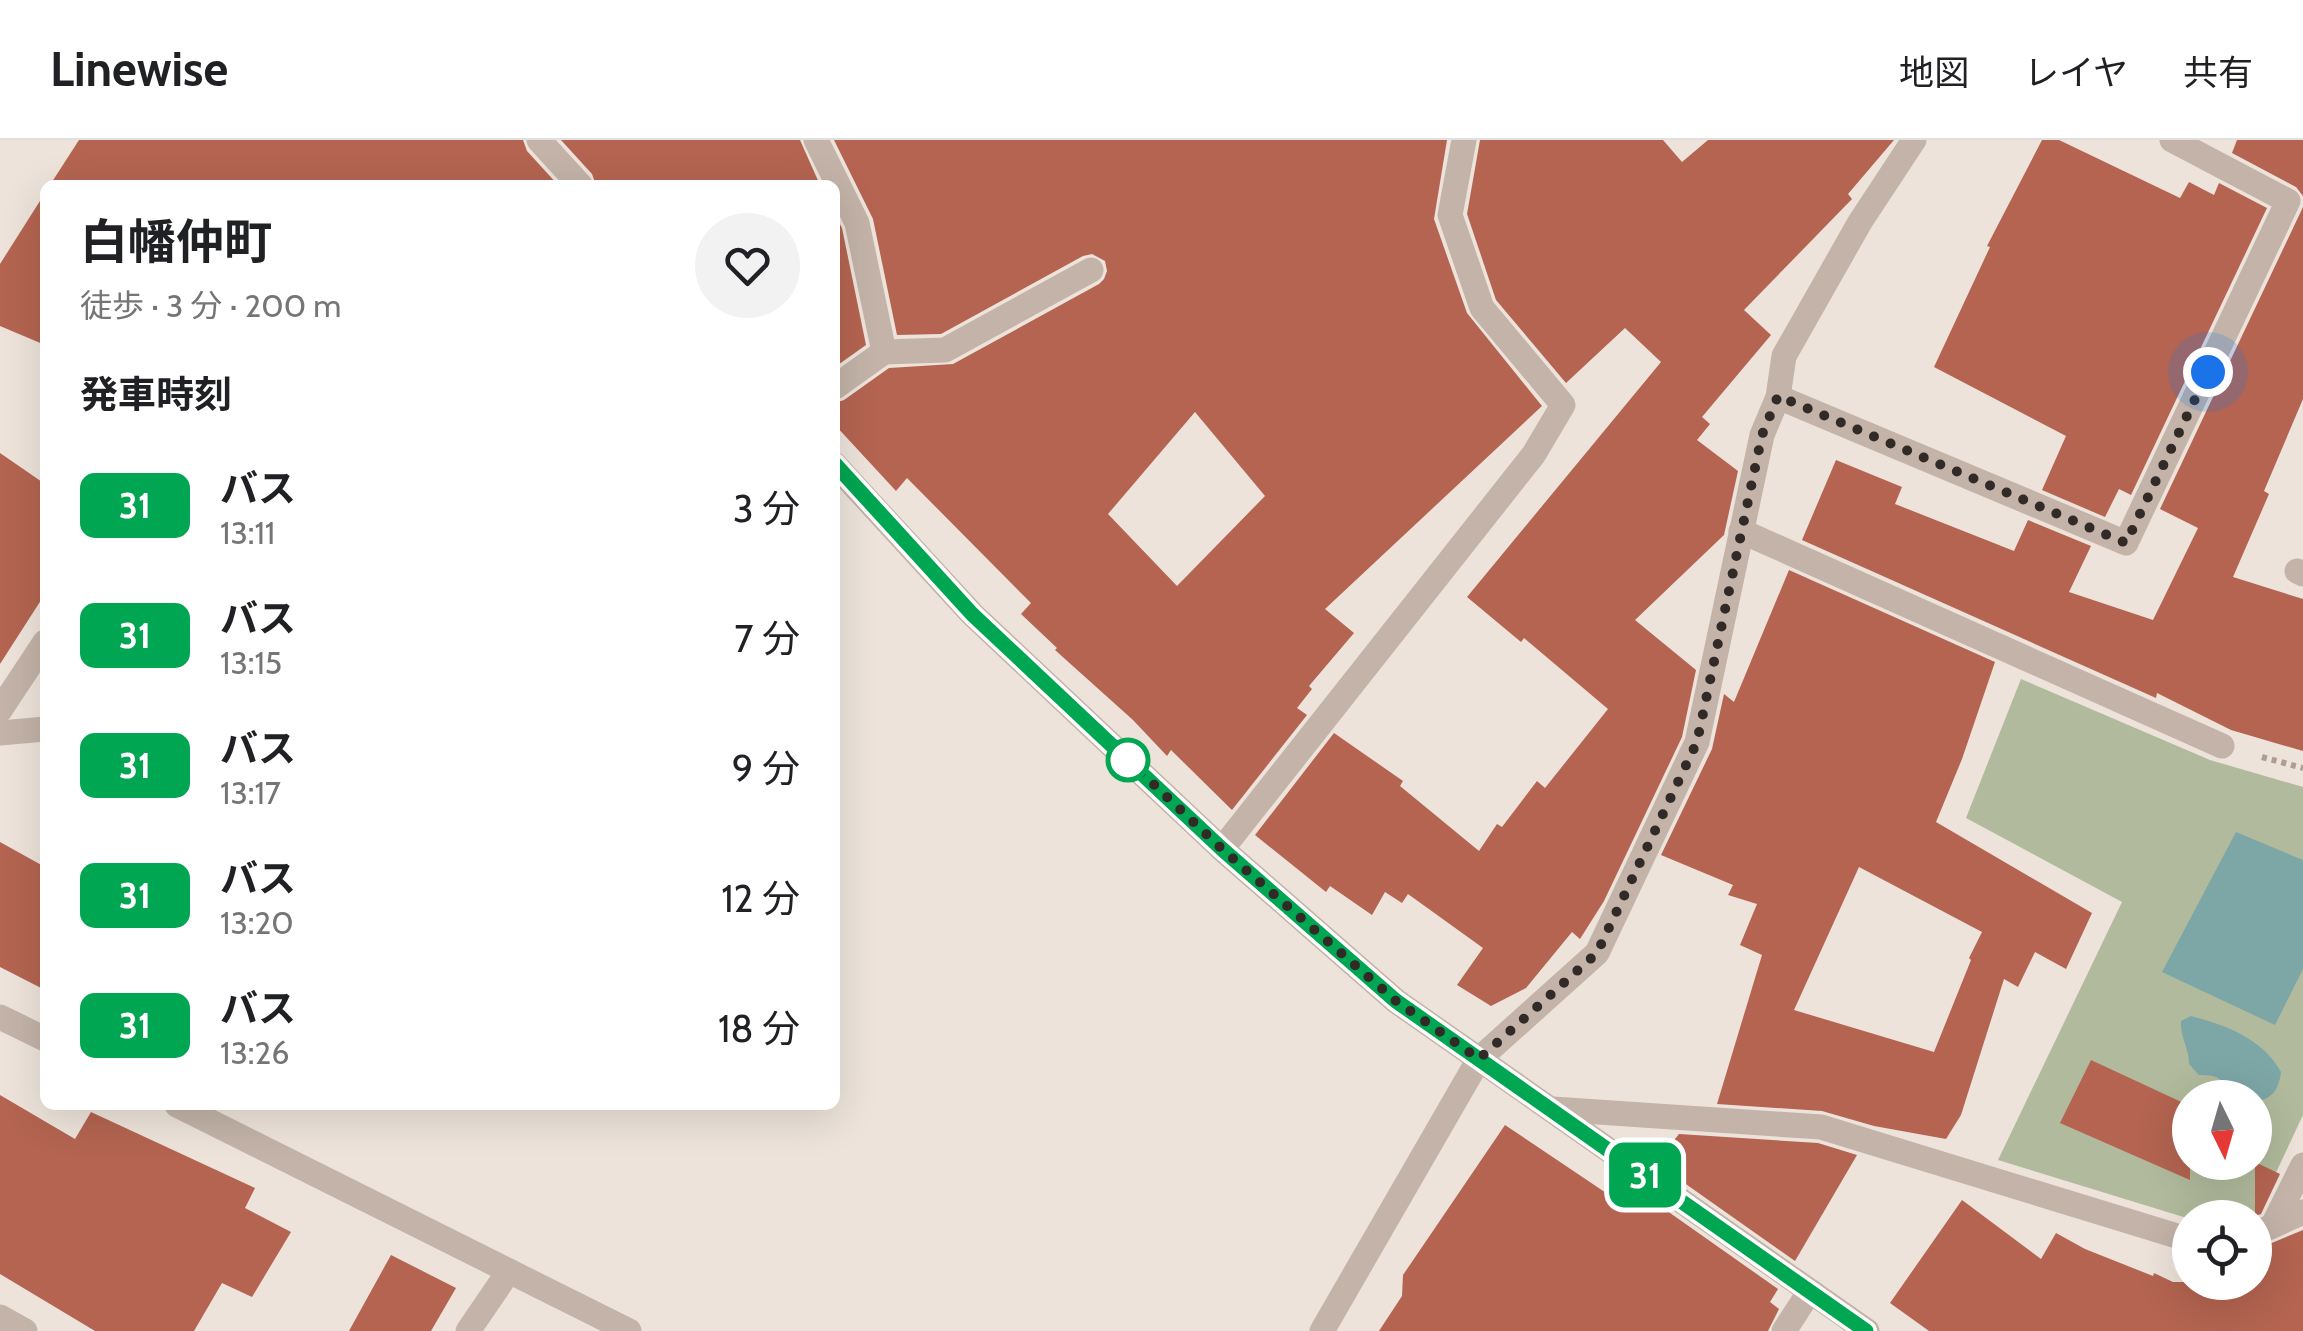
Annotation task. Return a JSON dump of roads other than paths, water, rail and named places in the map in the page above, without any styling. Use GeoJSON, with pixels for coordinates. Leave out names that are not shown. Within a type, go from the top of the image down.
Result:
{"type":"FeatureCollection","features":[{"type":"Feature","properties":{"kind":"street"},"geometry":{"type":"LineString","coordinates":[[539,140],[575,180]]}},
{"type":"Feature","properties":{"kind":"street"},"geometry":{"type":"LineString","coordinates":[[816,140],[835,180]]}},
{"type":"Feature","properties":{"kind":"street"},"geometry":{"type":"LineString","coordinates":[[1222,849],[1534,454],[1563,404],[1482,308],[1450,215],[1464,140]]}},
{"type":"Feature","properties":{"kind":"street"},"geometry":{"type":"LineString","coordinates":[[1322,1331],[1479,1059],[1597,953],[1697,742],[1762,435],[1778,396],[1784,356],[1860,222],[1914,140]]}},
{"type":"Feature","properties":{"kind":"street"},"geometry":{"type":"LineString","coordinates":[[1778,396],[2126,543],[2288,201],[2172,140]]}},
{"type":"Feature","properties":{"kind":"street"},"geometry":{"type":"LineString","coordinates":[[840,190],[856,223],[884,352]]}},
{"type":"Feature","properties":{"kind":"street"},"geometry":{"type":"LineString","coordinates":[[840,383],[884,352],[945,350],[1091,270]]}},
{"type":"Feature","properties":{"kind":"street"},"geometry":{"type":"LineString","coordinates":[[840,469],[972,614],[1222,849],[1396,1001],[1867,1331]]}},
{"type":"Feature","properties":{"kind":"street"},"geometry":{"type":"LineString","coordinates":[[1742,532],[2222,746]]}},
{"type":"Feature","properties":{"kind":"street"},"geometry":{"type":"LineString","coordinates":[[0,710],[40,650]]}},
{"type":"Feature","properties":{"kind":"street"},"geometry":{"type":"LineString","coordinates":[[0,733],[40,729]]}},
{"type":"Feature","properties":{"kind":"street"},"geometry":{"type":"LineString","coordinates":[[0,1017],[40,1037]]}},
{"type":"Feature","properties":{"kind":"street"},"geometry":{"type":"LineString","coordinates":[[1551,1109],[1821,1128],[2172,1235]]}},
{"type":"Feature","properties":{"kind":"street"},"geometry":{"type":"LineString","coordinates":[[186,1110],[630,1331]]}},
{"type":"Feature","properties":{"kind":"street"},"geometry":{"type":"LineString","coordinates":[[2272,1217],[2303,1165]]}},
{"type":"Feature","properties":{"kind":"street"},"geometry":{"type":"LineString","coordinates":[[2272,1226],[2303,1212]]}},
{"type":"Feature","properties":{"kind":"street"},"geometry":{"type":"LineString","coordinates":[[468,1331],[509,1271]]}},
{"type":"Feature","properties":{"kind":"street"},"geometry":{"type":"LineString","coordinates":[[1784,1331],[1810,1292]]}},
{"type":"Feature","properties":{"kind":"street"},"geometry":{"type":"LineString","coordinates":[[0,1317],[25,1331]]}},
{"type":"Feature","properties":{"kind":"water"},"geometry":{"type":"Polygon","coordinates":[[[2236,832],[2303,860],[2303,969],[2275,1025],[2162,972],[2236,832]]]}},
{"type":"Feature","properties":{"kind":"water"},"geometry":{"type":"Polygon","coordinates":[[[2191,1016],[2254,1042],[2281,1072],[2274,1092],[2272,1080],[2220,1080],[2199,1075],[2189,1064],[2181,1021],[2191,1016]]]}}]}
